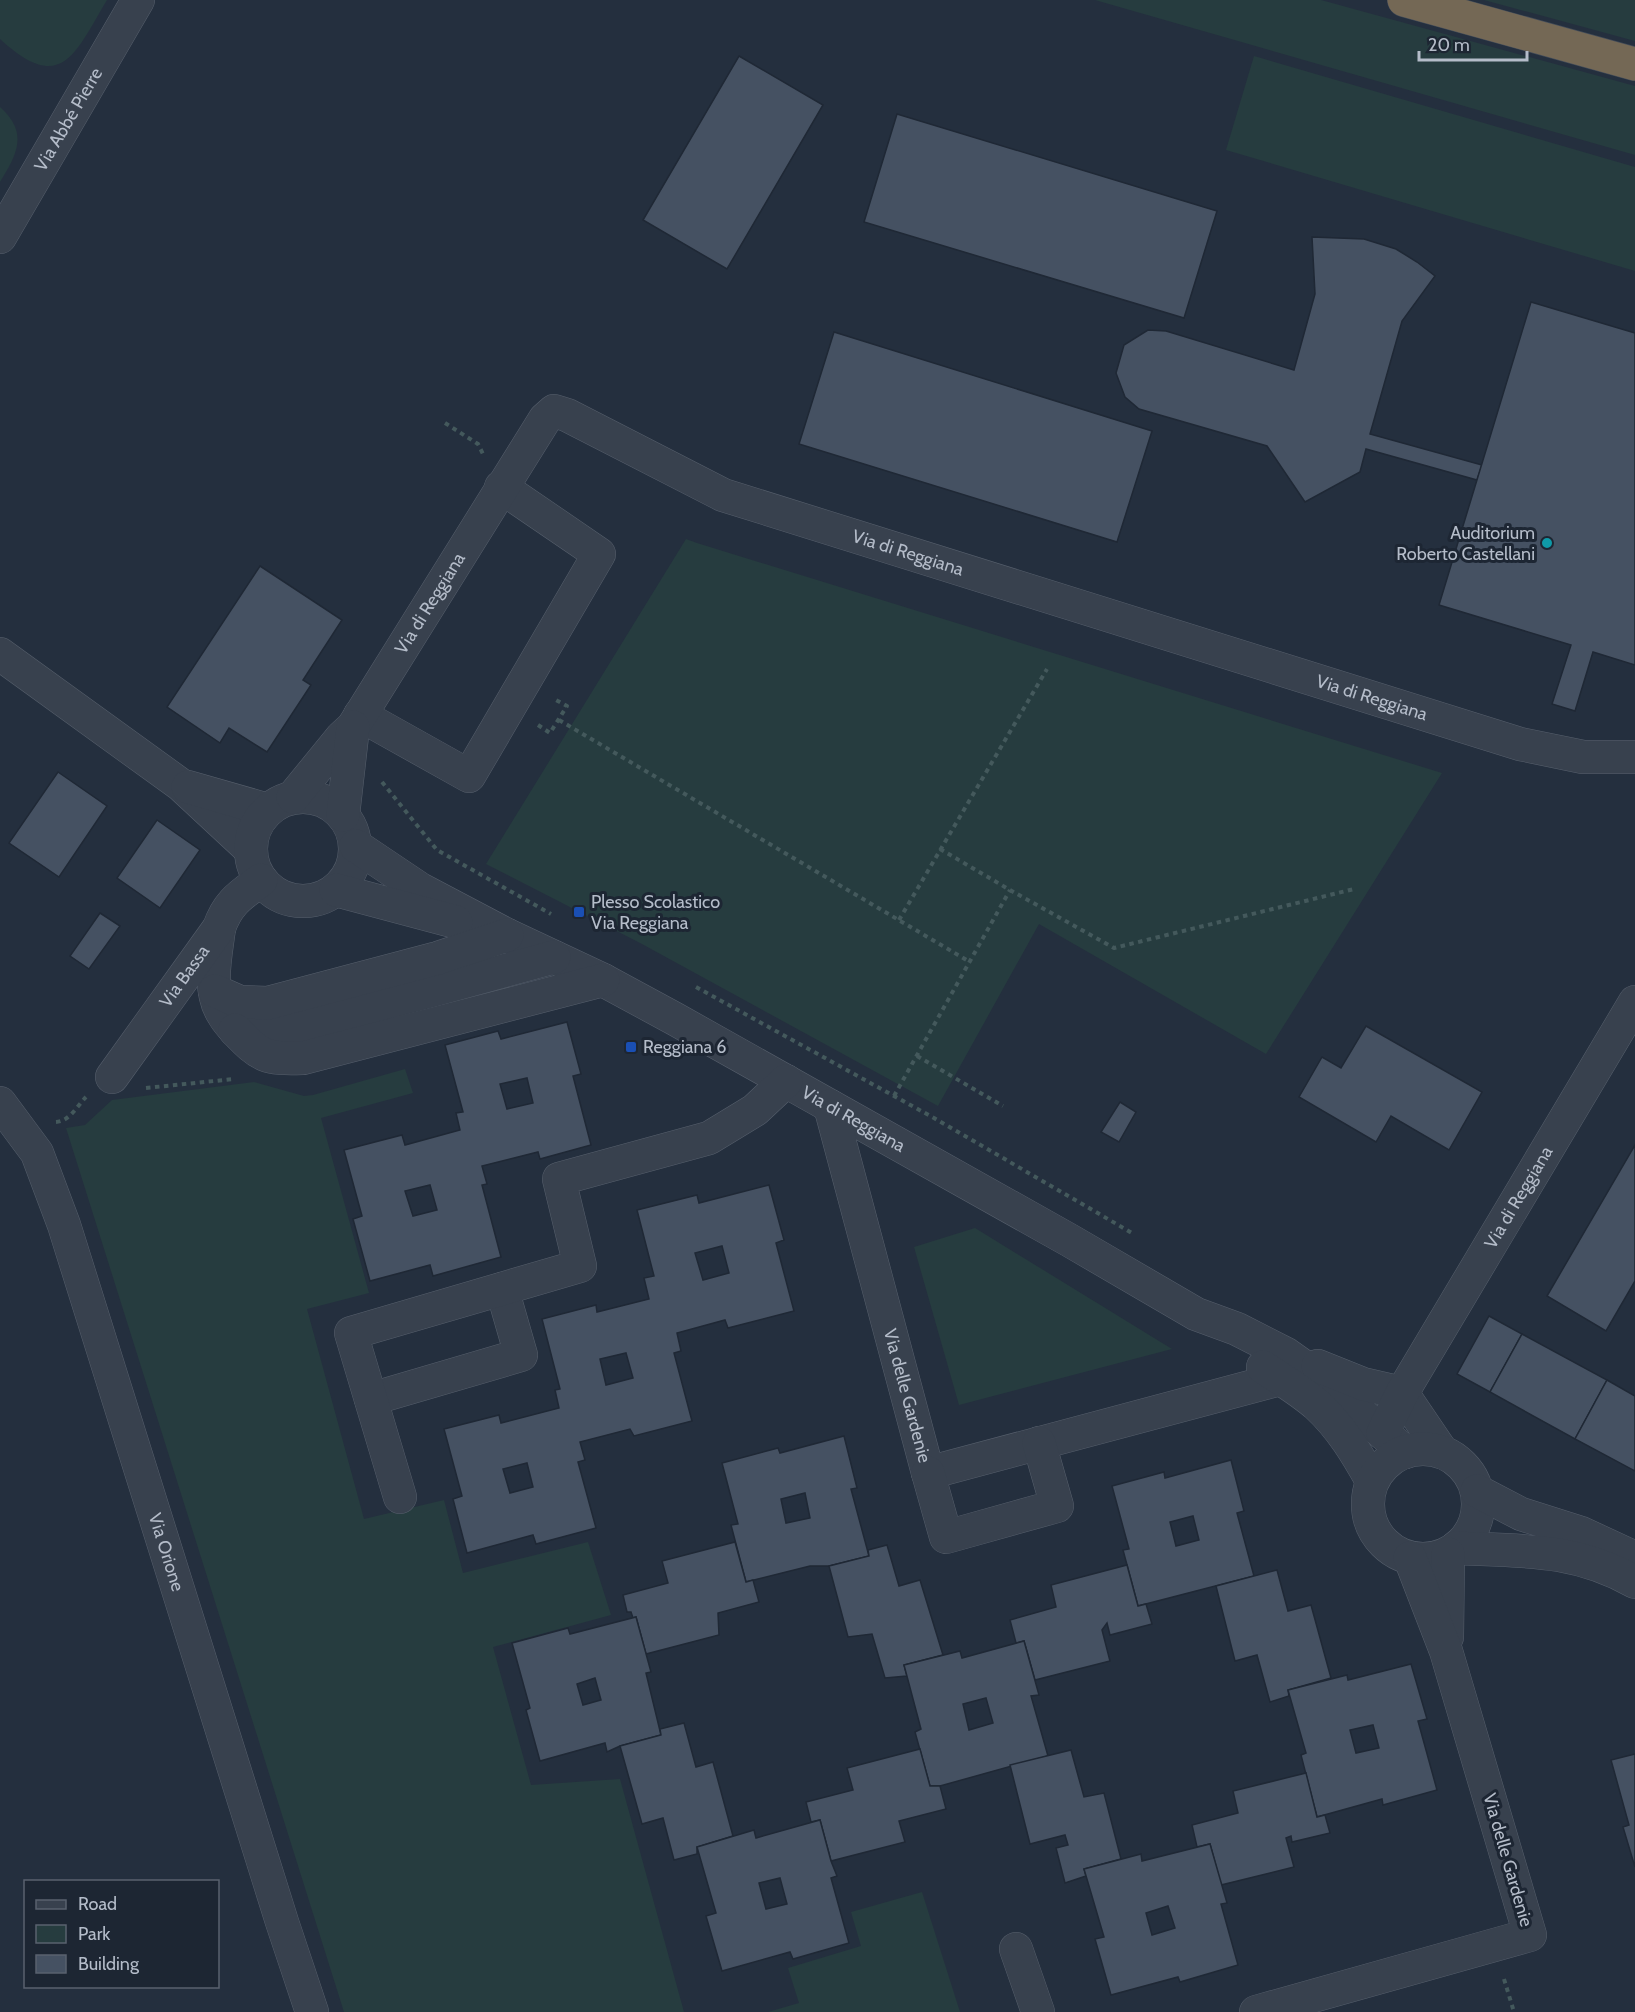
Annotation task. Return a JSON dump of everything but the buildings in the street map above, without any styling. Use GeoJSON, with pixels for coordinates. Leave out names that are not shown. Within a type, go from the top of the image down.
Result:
{"type":"FeatureCollection","features":[{"type":"Feature","properties":{"kind":"highway"},"geometry":{"type":"LineString","coordinates":[[1404,0],[1635,64]]}},
{"type":"Feature","properties":{"kind":"street","name":"Via Abbé Pierre"},"geometry":{"type":"LineString","coordinates":[[0,237],[138,0]]}},
{"type":"Feature","properties":{"kind":"street","name":"Via di Reggiana"},"geometry":{"type":"LineString","coordinates":[[281,803],[357,721],[501,487],[545,419],[554,411],[577,420],[723,495],[1520,744],[1583,757],[1635,757]]}},
{"type":"Feature","properties":{"kind":"street"},"geometry":{"type":"LineString","coordinates":[[357,721],[469,776],[599,554],[501,487]]}},
{"type":"Feature","properties":{"kind":"street"},"geometry":{"type":"LineString","coordinates":[[0,654],[181,785],[251,850]]}},
{"type":"Feature","properties":{"kind":"street","name":"Via di Reggiana"},"geometry":{"type":"LineString","coordinates":[[343,814],[357,721]]}},
{"type":"Feature","properties":{"kind":"street"},"geometry":{"type":"LineString","coordinates":[[181,785],[281,803],[308,797],[322,800],[343,814],[353,831],[356,846],[354,863],[347,878],[336,890],[322,898],[305,901],[289,899],[274,892],[261,880],[254,866],[251,850],[256,828],[281,803]]}},
{"type":"Feature","properties":{"kind":"street","name":"Via di Reggiana"},"geometry":{"type":"LineString","coordinates":[[356,846],[420,889],[507,935],[603,980],[1069,1240],[1196,1314],[1223,1340],[1283,1367],[1320,1378],[1394,1443]]}},
{"type":"Feature","properties":{"kind":"street","name":"Via Bassa"},"geometry":{"type":"LineString","coordinates":[[102,1085],[219,927],[224,913],[238,896],[261,880]]}},
{"type":"Feature","properties":{"kind":"street","name":"Via di Reggiana"},"geometry":{"type":"LineString","coordinates":[[336,890],[507,935]]}},
{"type":"Feature","properties":{"kind":"street"},"geometry":{"type":"LineString","coordinates":[[219,927],[214,965],[215,992],[221,1012],[252,1048],[266,1057],[279,1059],[303,1058],[603,980]]}},
{"type":"Feature","properties":{"kind":"street"},"geometry":{"type":"LineString","coordinates":[[215,992],[240,1002],[268,1003],[438,958],[507,935]]}},
{"type":"Feature","properties":{"kind":"street"},"geometry":{"type":"LineString","coordinates":[[235,1030],[284,1031],[554,957]]}},
{"type":"Feature","properties":{"kind":"street","name":"Via di Reggiana"},"geometry":{"type":"LineString","coordinates":[[1283,1367],[1355,1451],[1372,1481],[1388,1460],[1394,1443],[1402,1393],[1635,1002]]}},
{"type":"Feature","properties":{"kind":"street"},"geometry":{"type":"LineString","coordinates":[[400,1497],[351,1334],[580,1266],[559,1179],[709,1138],[755,1110],[786,1081]]}},
{"type":"Feature","properties":{"kind":"street","name":"Via Orione"},"geometry":{"type":"LineString","coordinates":[[0,1103],[37,1153],[64,1225],[312,2012]]}},
{"type":"Feature","properties":{"kind":"street","name":"Via delle Gardenie"},"geometry":{"type":"LineString","coordinates":[[830,1106],[928,1473],[1040,1443],[1283,1367]]}},
{"type":"Feature","properties":{"kind":"street"},"geometry":{"type":"LineString","coordinates":[[371,1399],[521,1355],[502,1289]]}},
{"type":"Feature","properties":{"kind":"street","name":"Via di Reggiana"},"geometry":{"type":"LineString","coordinates":[[1283,1367],[1402,1393]]}},
{"type":"Feature","properties":{"kind":"street"},"geometry":{"type":"LineString","coordinates":[[1402,1393],[1442,1452]]}},
{"type":"Feature","properties":{"kind":"street"},"geometry":{"type":"LineString","coordinates":[[928,1473],[946,1537],[1057,1506],[1040,1443]]}},
{"type":"Feature","properties":{"kind":"street"},"geometry":{"type":"LineString","coordinates":[[1372,1481],[1367,1507],[1371,1525],[1386,1546],[1410,1558],[1430,1559],[1452,1551],[1463,1542],[1473,1527],[1478,1509],[1477,1491],[1464,1467],[1450,1455],[1442,1452],[1394,1443]]}},
{"type":"Feature","properties":{"kind":"street"},"geometry":{"type":"LineString","coordinates":[[1477,1491],[1521,1514],[1581,1533],[1635,1558]]}},
{"type":"Feature","properties":{"kind":"street"},"geometry":{"type":"LineString","coordinates":[[1452,1551],[1547,1552],[1568,1555],[1604,1566],[1635,1581]]}},
{"type":"Feature","properties":{"kind":"street","name":"Via delle Gardenie"},"geometry":{"type":"LineString","coordinates":[[1446,1651],[1452,1551]]}},
{"type":"Feature","properties":{"kind":"street","name":"Via delle Gardenie"},"geometry":{"type":"LineString","coordinates":[[1256,2012],[1530,1935],[1446,1651],[1410,1558]]}},
{"type":"Feature","properties":{"kind":"street"},"geometry":{"type":"LineString","coordinates":[[1016,1949],[1038,2012]]}},
{"type":"Feature","properties":{"kind":"path"},"geometry":{"type":"LineString","coordinates":[[445,423],[478,444],[501,487]]}},
{"type":"Feature","properties":{"kind":"path"},"geometry":{"type":"LineString","coordinates":[[899,920],[1047,669]]}},
{"type":"Feature","properties":{"kind":"path"},"geometry":{"type":"LineString","coordinates":[[559,720],[970,962]]}},
{"type":"Feature","properties":{"kind":"path"},"geometry":{"type":"LineString","coordinates":[[940,849],[1114,948],[1354,889]]}},
{"type":"Feature","properties":{"kind":"path"},"geometry":{"type":"LineString","coordinates":[[876,1133],[1010,890]]}},
{"type":"Feature","properties":{"kind":"path"},"geometry":{"type":"LineString","coordinates":[[917,1056],[1003,1106]]}},
{"type":"Feature","properties":{"kind":"path"},"geometry":{"type":"LineString","coordinates":[[20,1128],[33,1118],[49,1122],[62,1121],[69,1117],[87,1096],[102,1085]]}},
{"type":"Feature","properties":{"kind":"green space"},"geometry":{"type":"Polygon","coordinates":[[[0,0],[107,0],[75,51],[65,61],[53,66],[38,64],[21,56],[0,39],[0,0]]]}},
{"type":"Feature","properties":{"kind":"green space"},"geometry":{"type":"Polygon","coordinates":[[[1095,0],[1321,0],[1635,86],[1635,155],[1095,0]]]}},
{"type":"Feature","properties":{"kind":"green space"},"geometry":{"type":"Polygon","coordinates":[[[1484,0],[1635,0],[1635,41],[1484,0]]]}},
{"type":"Feature","properties":{"kind":"green space"},"geometry":{"type":"Polygon","coordinates":[[[1254,56],[1635,167],[1635,271],[1226,150],[1254,56]]]}},
{"type":"Feature","properties":{"kind":"green space"},"geometry":{"type":"Polygon","coordinates":[[[0,107],[15,126],[17,144],[11,162],[0,182],[0,107]]]}},
{"type":"Feature","properties":{"kind":"green space"},"geometry":{"type":"Polygon","coordinates":[[[686,539],[1442,773],[1266,1054],[1039,924],[938,1106],[642,944],[486,864],[686,539]]]}},
{"type":"Feature","properties":{"kind":"green space"},"geometry":{"type":"Polygon","coordinates":[[[405,1069],[413,1093],[321,1118],[369,1293],[307,1309],[364,1519],[444,1500],[463,1573],[588,1542],[611,1615],[493,1647],[531,1785],[620,1779],[684,2012],[344,2012],[66,1128],[85,1125],[112,1100],[254,1082],[304,1096],[405,1069]]]}},
{"type":"Feature","properties":{"kind":"green space"},"geometry":{"type":"Polygon","coordinates":[[[975,1228],[1172,1349],[959,1405],[914,1247],[975,1228]]]}},
{"type":"Feature","properties":{"kind":"green space"},"geometry":{"type":"Polygon","coordinates":[[[922,1892],[960,2012],[768,2012],[799,2003],[788,1968],[861,1946],[851,1912],[922,1892]]]}},
{"type":"Feature","properties":{"kind":"place","name":"Auditorium Roberto Castellani"},"geometry":{"type":"Point","coordinates":[1547,543]}},
{"type":"Feature","properties":{"kind":"place","name":"Plesso Scolastico Via Reggiana"},"geometry":{"type":"Point","coordinates":[579,912]}},
{"type":"Feature","properties":{"kind":"place","name":"Reggiana 6"},"geometry":{"type":"Point","coordinates":[631,1047]}}]}
